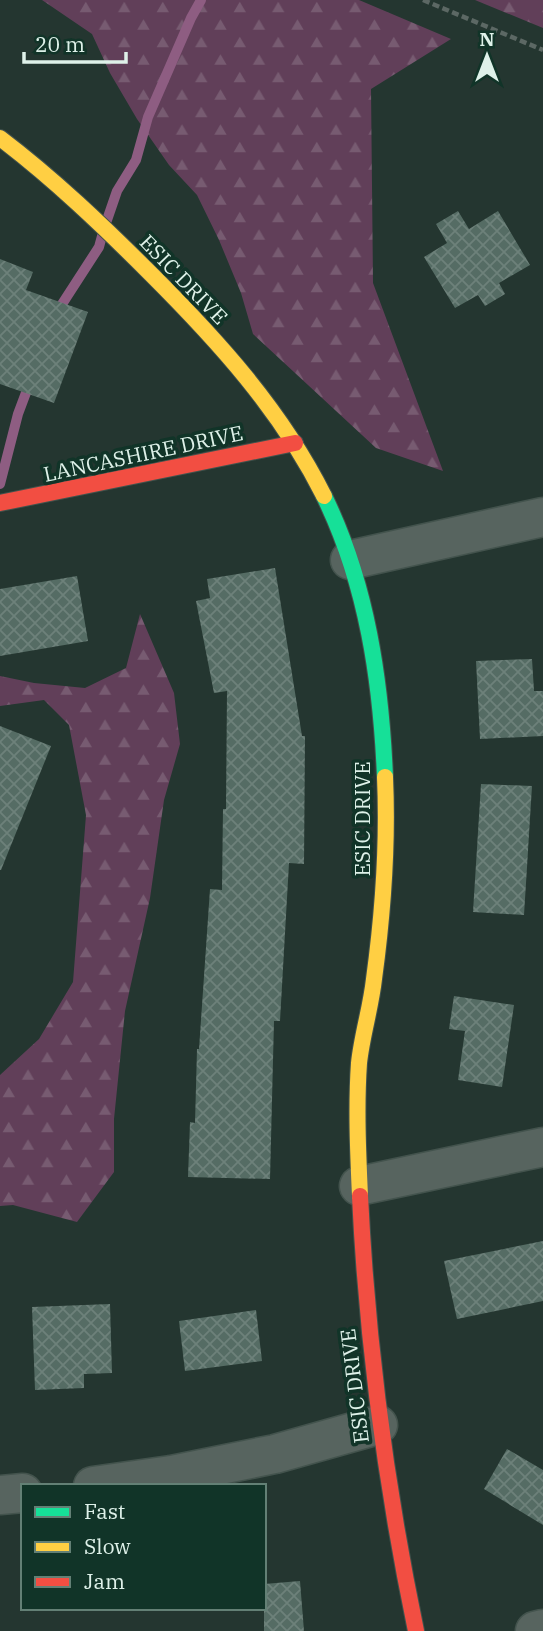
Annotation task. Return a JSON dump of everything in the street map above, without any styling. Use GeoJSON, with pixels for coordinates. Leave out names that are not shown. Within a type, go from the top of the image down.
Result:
{"type":"FeatureCollection","features":[{"type":"Feature","properties":{"kind":"street","name":"ESIC DRIVE"},"geometry":{"type":"LineString","coordinates":[[0,138],[40,167],[200,323],[249,379],[295,443],[324,495],[350,559],[364,604],[380,711],[386,804],[383,912],[371,1004],[359,1065],[359,1186],[366,1318],[378,1425],[416,1631]]}},
{"type":"Feature","properties":{"kind":"street","name":"LANCASHIRE DRIVE"},"geometry":{"type":"LineString","coordinates":[[0,503],[295,443]]}},
{"type":"Feature","properties":{"kind":"street"},"geometry":{"type":"LineString","coordinates":[[350,559],[543,517]]}},
{"type":"Feature","properties":{"kind":"street"},"geometry":{"type":"LineString","coordinates":[[359,1186],[543,1147]]}},
{"type":"Feature","properties":{"kind":"street"},"geometry":{"type":"LineString","coordinates":[[107,1484],[171,1475],[275,1454],[378,1425]]}},
{"type":"Feature","properties":{"kind":"street"},"geometry":{"type":"LineString","coordinates":[[0,1495],[21,1493]]}},
{"type":"Feature","properties":{"kind":"street"},"geometry":{"type":"LineString","coordinates":[[535,1631],[543,1629]]}},
{"type":"Feature","properties":{"kind":"path"},"geometry":{"type":"LineString","coordinates":[[423,0],[543,50]]}},
{"type":"Feature","properties":{"kind":"green space"},"geometry":{"type":"Polygon","coordinates":[[[42,0],[359,0],[451,39],[371,89],[373,283],[443,471],[376,448],[253,334],[241,293],[197,195],[169,165],[137,119],[110,73],[92,34],[42,0]]]}},
{"type":"Feature","properties":{"kind":"green space"},"geometry":{"type":"Polygon","coordinates":[[[475,0],[543,0],[543,28],[475,0]]]}},
{"type":"Feature","properties":{"kind":"green space"},"geometry":{"type":"Polygon","coordinates":[[[140,614],[174,693],[180,744],[164,800],[150,898],[125,1011],[114,1119],[114,1172],[77,1222],[13,1205],[0,1206],[0,1075],[39,1039],[73,982],[86,815],[69,725],[44,700],[0,706],[0,676],[34,683],[85,688],[126,668],[140,614]]]}},
{"type":"Feature","properties":{"kind":"building"},"geometry":{"type":"Polygon","coordinates":[[[458,211],[469,229],[498,211],[530,265],[499,283],[505,294],[485,306],[478,295],[455,308],[424,257],[447,243],[436,224],[458,211]]]}},
{"type":"Feature","properties":{"kind":"building"},"geometry":{"type":"Polygon","coordinates":[[[0,259],[33,272],[26,290],[88,312],[54,403],[0,384],[0,259]]]}},
{"type":"Feature","properties":{"kind":"building"},"geometry":{"type":"Polygon","coordinates":[[[275,568],[302,736],[305,736],[304,864],[289,863],[280,1021],[274,1021],[270,1179],[188,1177],[190,1122],[195,1123],[197,1049],[210,889],[222,890],[223,809],[226,809],[227,691],[214,693],[196,601],[210,598],[207,579],[275,568]]]}},
{"type":"Feature","properties":{"kind":"building"},"geometry":{"type":"Polygon","coordinates":[[[77,576],[88,641],[0,656],[0,589],[77,576]]]}},
{"type":"Feature","properties":{"kind":"building"},"geometry":{"type":"Polygon","coordinates":[[[532,659],[534,691],[543,691],[543,736],[480,739],[476,661],[532,659]]]}},
{"type":"Feature","properties":{"kind":"building"},"geometry":{"type":"Polygon","coordinates":[[[0,726],[51,746],[1,870],[0,870],[0,726]]]}},
{"type":"Feature","properties":{"kind":"building"},"geometry":{"type":"Polygon","coordinates":[[[481,784],[532,786],[524,915],[473,912],[481,784]]]}},
{"type":"Feature","properties":{"kind":"building"},"geometry":{"type":"Polygon","coordinates":[[[454,996],[514,1005],[502,1087],[458,1080],[465,1031],[449,1029],[454,996]]]}},
{"type":"Feature","properties":{"kind":"building"},"geometry":{"type":"Polygon","coordinates":[[[543,1241],[543,1301],[457,1319],[444,1261],[543,1241]]]}},
{"type":"Feature","properties":{"kind":"building"},"geometry":{"type":"Polygon","coordinates":[[[110,1304],[112,1373],[84,1374],[84,1388],[35,1390],[32,1307],[110,1304]]]}},
{"type":"Feature","properties":{"kind":"building"},"geometry":{"type":"Polygon","coordinates":[[[256,1310],[262,1361],[185,1371],[179,1321],[256,1310]]]}},
{"type":"Feature","properties":{"kind":"building"},"geometry":{"type":"Polygon","coordinates":[[[507,1449],[543,1470],[543,1525],[484,1489],[507,1449]]]}},
{"type":"Feature","properties":{"kind":"building"},"geometry":{"type":"Polygon","coordinates":[[[300,1581],[304,1631],[264,1631],[266,1584],[300,1581]]]}},
{"type":"Feature","properties":{"kind":"waterway"},"geometry":{"type":"LineString","coordinates":[[107,220],[117,191],[136,160],[148,117],[201,0]]}},
{"type":"Feature","properties":{"kind":"waterway"},"geometry":{"type":"LineString","coordinates":[[55,315],[99,247],[102,236]]}},
{"type":"Feature","properties":{"kind":"waterway"},"geometry":{"type":"LineString","coordinates":[[0,484],[18,414],[30,382]]}},
{"type":"Feature","properties":{"kind":"traffic: fast"},"geometry":{"type":"LineString","coordinates":[[324,496],[351,564],[369,634],[380,705],[385,777]]}},
{"type":"Feature","properties":{"kind":"traffic: slow"},"geometry":{"type":"LineString","coordinates":[[0,138],[96,221],[224,351],[288,434],[324,496]]}},
{"type":"Feature","properties":{"kind":"traffic: slow"},"geometry":{"type":"LineString","coordinates":[[360,1196],[357,1113],[359,1063],[373,990],[382,904],[386,828],[385,777]]}},
{"type":"Feature","properties":{"kind":"traffic: jam"},"geometry":{"type":"LineString","coordinates":[[0,503],[295,443]]}},
{"type":"Feature","properties":{"kind":"traffic: jam"},"geometry":{"type":"LineString","coordinates":[[360,1196],[367,1306],[379,1415],[416,1631]]}}]}
